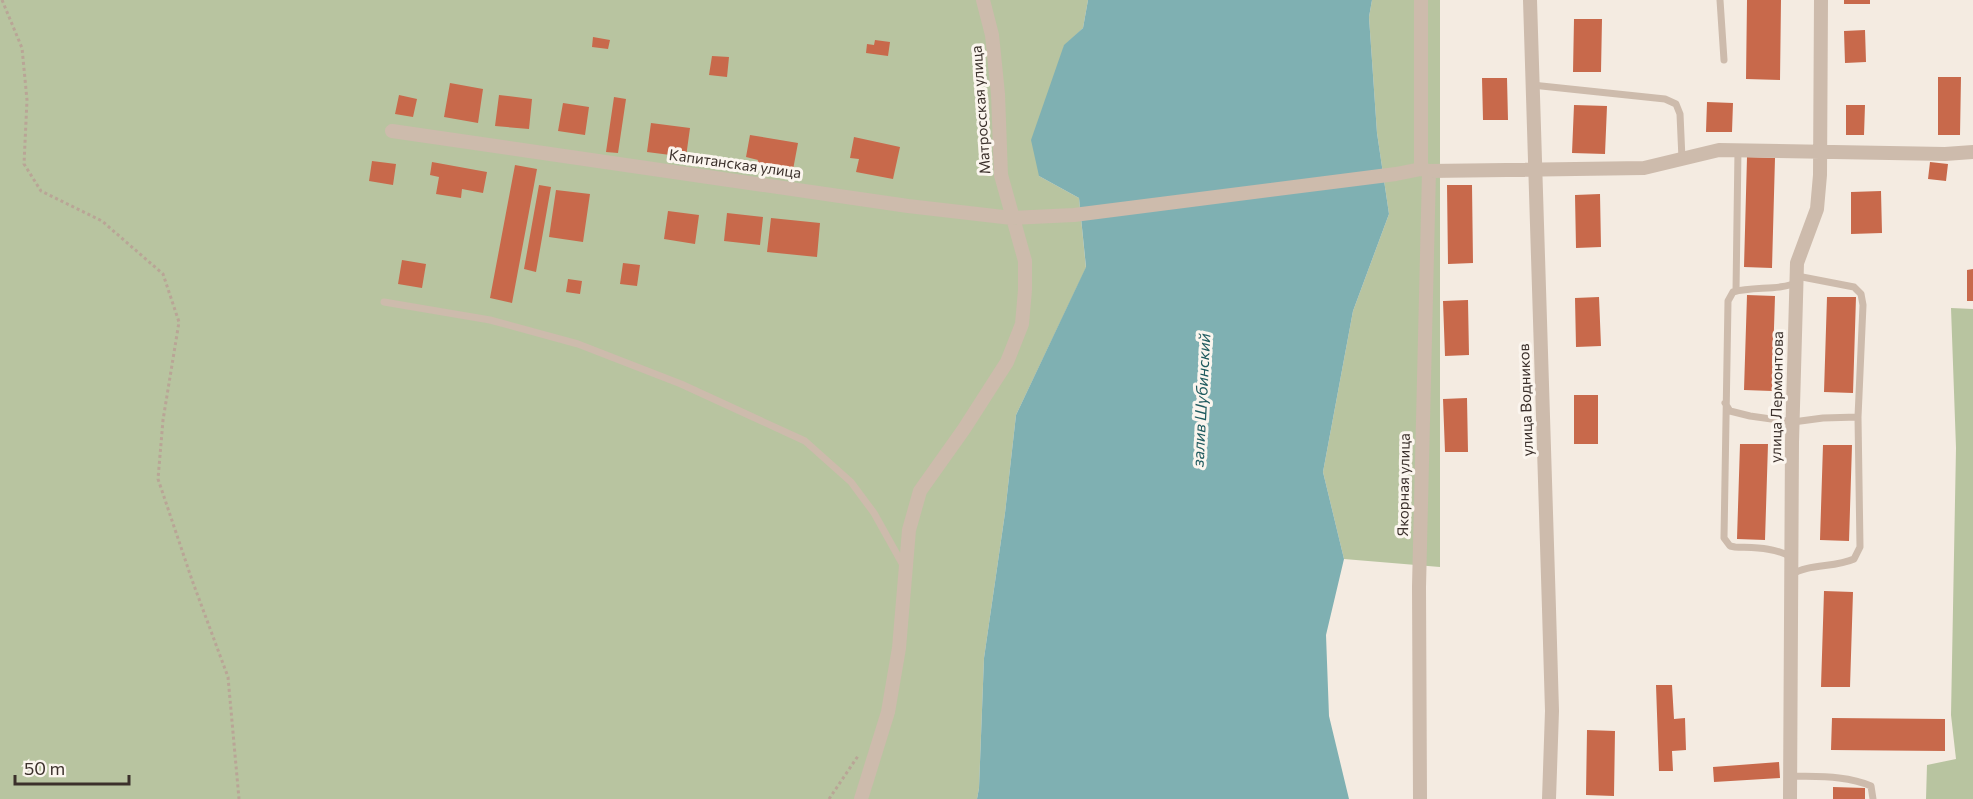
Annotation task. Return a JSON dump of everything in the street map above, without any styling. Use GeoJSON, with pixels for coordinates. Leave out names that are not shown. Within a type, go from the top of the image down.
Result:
{"type":"FeatureCollection","features":[{"type":"Feature","properties":{"kind":"street","name":"Якорная улица"},"geometry":{"type":"LineString","coordinates":[[1420,799],[1419,587],[1425,170],[1421,0]]}},
{"type":"Feature","properties":{"kind":"street","name":"улица Водников"},"geometry":{"type":"LineString","coordinates":[[1530,0],[1552,711],[1549,799]]}},
{"type":"Feature","properties":{"kind":"street","name":"улица Лермонтова"},"geometry":{"type":"LineString","coordinates":[[1790,799],[1791,557],[1797,263],[1817,209],[1821,152],[1821,0]]}},
{"type":"Feature","properties":{"kind":"street","name":"Матросская улица"},"geometry":{"type":"LineString","coordinates":[[861,799],[888,712],[899,648],[904,567],[909,530],[920,491],[1008,362],[1022,324],[1025,261],[1001,175],[998,94],[992,35],[982,2]]}},
{"type":"Feature","properties":{"kind":"street","name":"Капитанская улица"},"geometry":{"type":"LineString","coordinates":[[393,131],[908,206],[1012,218],[1074,215],[1425,170],[1644,168],[1719,150],[1945,154],[1973,152]]}},
{"type":"Feature","properties":{"kind":"lane"},"geometry":{"type":"LineString","coordinates":[[1720,0],[1724,60]]}},
{"type":"Feature","properties":{"kind":"lane"},"geometry":{"type":"LineString","coordinates":[[1532,85],[1665,99],[1676,104],[1680,114],[1682,159]]}},
{"type":"Feature","properties":{"kind":"lane"},"geometry":{"type":"LineString","coordinates":[[1736,291],[1738,150]]}},
{"type":"Feature","properties":{"kind":"lane"},"geometry":{"type":"LineString","coordinates":[[1791,557],[1768,549],[1735,548],[1730,546],[1724,538],[1725,403],[1728,301],[1733,292],[1757,287],[1787,287],[1797,279],[1854,287],[1861,294],[1863,305],[1858,417],[1860,547],[1854,559],[1842,564],[1800,569],[1791,576]]}},
{"type":"Feature","properties":{"kind":"lane"},"geometry":{"type":"LineString","coordinates":[[384,302],[490,320],[578,344],[681,384],[804,441],[851,482],[874,513],[904,567]]}},
{"type":"Feature","properties":{"kind":"lane"},"geometry":{"type":"LineString","coordinates":[[1725,403],[1730,411],[1793,422],[1858,417]]}},
{"type":"Feature","properties":{"kind":"lane"},"geometry":{"type":"LineString","coordinates":[[1790,776],[1843,778],[1862,782],[1871,786],[1873,799]]}},
{"type":"Feature","properties":{"kind":"path"},"geometry":{"type":"LineString","coordinates":[[2,0],[22,48],[27,100],[24,164],[41,191],[102,221],[163,274],[179,322],[163,420],[158,479],[228,677],[239,799]]}},
{"type":"Feature","properties":{"kind":"green space"},"geometry":{"type":"Polygon","coordinates":[[[0,0],[1088,0],[1083,28],[1064,46],[1039,176],[1079,198],[1086,268],[1016,415],[1005,513],[984,658],[977,799],[0,799],[0,0]]]}},
{"type":"Feature","properties":{"kind":"green space"},"geometry":{"type":"Polygon","coordinates":[[[1372,0],[1440,0],[1440,567],[1344,559],[1323,472],[1353,311],[1389,214],[1377,133],[1369,17],[1372,0]]]}},
{"type":"Feature","properties":{"kind":"green space"},"geometry":{"type":"Polygon","coordinates":[[[1951,308],[1973,309],[1973,799],[1926,799],[1927,765],[1956,759],[1951,715],[1956,448],[1951,308]]]}},
{"type":"Feature","properties":{"kind":"water","name":"залив Шубинский"},"geometry":{"type":"Polygon","coordinates":[[[1088,0],[1372,0],[1369,17],[1377,133],[1389,214],[1353,311],[1323,472],[1344,559],[1326,635],[1329,716],[1349,799],[977,799],[984,658],[1005,513],[1016,415],[1086,267],[1079,198],[1039,176],[1031,140],[1064,45],[1083,28],[1088,0]]]}},
{"type":"Feature","properties":{"kind":"building"},"geometry":{"type":"Polygon","coordinates":[[[1747,0],[1781,0],[1780,80],[1746,79],[1747,0]]]}},
{"type":"Feature","properties":{"kind":"building"},"geometry":{"type":"Polygon","coordinates":[[[1844,0],[1870,0],[1870,4],[1844,4],[1844,0]]]}},
{"type":"Feature","properties":{"kind":"building"},"geometry":{"type":"Polygon","coordinates":[[[1574,19],[1602,19],[1601,72],[1573,72],[1574,19]]]}},
{"type":"Feature","properties":{"kind":"building"},"geometry":{"type":"Polygon","coordinates":[[[1865,30],[1866,62],[1845,63],[1844,31],[1865,30]]]}},
{"type":"Feature","properties":{"kind":"building"},"geometry":{"type":"Polygon","coordinates":[[[593,37],[610,40],[608,49],[592,47],[593,37]]]}},
{"type":"Feature","properties":{"kind":"building"},"geometry":{"type":"Polygon","coordinates":[[[875,40],[890,42],[888,56],[866,53],[867,44],[874,45],[875,40]]]}},
{"type":"Feature","properties":{"kind":"building"},"geometry":{"type":"Polygon","coordinates":[[[712,56],[729,57],[727,77],[709,75],[712,56]]]}},
{"type":"Feature","properties":{"kind":"building"},"geometry":{"type":"Polygon","coordinates":[[[1938,77],[1961,77],[1960,135],[1938,135],[1938,77]]]}},
{"type":"Feature","properties":{"kind":"building"},"geometry":{"type":"Polygon","coordinates":[[[1482,78],[1507,78],[1508,120],[1483,120],[1482,78]]]}},
{"type":"Feature","properties":{"kind":"building"},"geometry":{"type":"Polygon","coordinates":[[[450,83],[483,89],[478,123],[444,117],[450,83]]]}},
{"type":"Feature","properties":{"kind":"building"},"geometry":{"type":"Polygon","coordinates":[[[399,95],[417,99],[413,117],[395,114],[399,95]]]}},
{"type":"Feature","properties":{"kind":"building"},"geometry":{"type":"Polygon","coordinates":[[[499,95],[532,99],[529,129],[495,126],[499,95]]]}},
{"type":"Feature","properties":{"kind":"building"},"geometry":{"type":"Polygon","coordinates":[[[614,97],[626,99],[618,153],[606,152],[614,97]]]}},
{"type":"Feature","properties":{"kind":"building"},"geometry":{"type":"Polygon","coordinates":[[[1707,102],[1733,103],[1732,132],[1706,132],[1707,102]]]}},
{"type":"Feature","properties":{"kind":"building"},"geometry":{"type":"Polygon","coordinates":[[[563,103],[589,107],[585,135],[558,131],[563,103]]]}},
{"type":"Feature","properties":{"kind":"building"},"geometry":{"type":"Polygon","coordinates":[[[1574,105],[1607,106],[1605,154],[1572,153],[1574,105]]]}},
{"type":"Feature","properties":{"kind":"building"},"geometry":{"type":"Polygon","coordinates":[[[1846,105],[1865,105],[1864,135],[1846,135],[1846,105]]]}},
{"type":"Feature","properties":{"kind":"building"},"geometry":{"type":"Polygon","coordinates":[[[651,123],[690,128],[686,157],[647,152],[651,123]]]}},
{"type":"Feature","properties":{"kind":"building"},"geometry":{"type":"Polygon","coordinates":[[[750,135],[798,143],[792,175],[756,169],[758,160],[746,157],[750,135]]]}},
{"type":"Feature","properties":{"kind":"building"},"geometry":{"type":"Polygon","coordinates":[[[854,137],[900,147],[893,179],[856,172],[859,159],[850,158],[854,137]]]}},
{"type":"Feature","properties":{"kind":"building"},"geometry":{"type":"Polygon","coordinates":[[[1747,157],[1775,158],[1772,268],[1744,267],[1747,157]]]}},
{"type":"Feature","properties":{"kind":"building"},"geometry":{"type":"Polygon","coordinates":[[[372,161],[396,164],[393,185],[369,181],[372,161]]]}},
{"type":"Feature","properties":{"kind":"building"},"geometry":{"type":"Polygon","coordinates":[[[432,162],[487,172],[483,193],[462,189],[461,198],[436,194],[439,177],[430,175],[432,162]]]}},
{"type":"Feature","properties":{"kind":"building"},"geometry":{"type":"Polygon","coordinates":[[[1930,162],[1948,164],[1946,181],[1928,179],[1930,162]]]}},
{"type":"Feature","properties":{"kind":"building"},"geometry":{"type":"Polygon","coordinates":[[[515,165],[537,169],[512,303],[490,298],[515,165]]]}},
{"type":"Feature","properties":{"kind":"building"},"geometry":{"type":"Polygon","coordinates":[[[539,185],[551,187],[536,272],[524,269],[539,185]]]}},
{"type":"Feature","properties":{"kind":"building"},"geometry":{"type":"Polygon","coordinates":[[[1447,185],[1472,185],[1473,263],[1448,264],[1447,185]]]}},
{"type":"Feature","properties":{"kind":"building"},"geometry":{"type":"Polygon","coordinates":[[[556,190],[590,194],[583,242],[549,237],[556,190]]]}},
{"type":"Feature","properties":{"kind":"building"},"geometry":{"type":"Polygon","coordinates":[[[1881,191],[1882,233],[1851,234],[1851,192],[1881,191]]]}},
{"type":"Feature","properties":{"kind":"building"},"geometry":{"type":"Polygon","coordinates":[[[1600,194],[1601,247],[1576,248],[1575,195],[1600,194]]]}},
{"type":"Feature","properties":{"kind":"building"},"geometry":{"type":"Polygon","coordinates":[[[668,211],[699,215],[695,244],[664,239],[668,211]]]}},
{"type":"Feature","properties":{"kind":"building"},"geometry":{"type":"Polygon","coordinates":[[[727,213],[763,217],[760,245],[724,241],[727,213]]]}},
{"type":"Feature","properties":{"kind":"building"},"geometry":{"type":"Polygon","coordinates":[[[771,218],[820,223],[817,257],[767,252],[771,218]]]}},
{"type":"Feature","properties":{"kind":"building"},"geometry":{"type":"Polygon","coordinates":[[[402,260],[426,264],[422,288],[398,284],[402,260]]]}},
{"type":"Feature","properties":{"kind":"building"},"geometry":{"type":"Polygon","coordinates":[[[623,263],[640,265],[637,286],[620,284],[623,263]]]}},
{"type":"Feature","properties":{"kind":"building"},"geometry":{"type":"Polygon","coordinates":[[[1973,269],[1973,301],[1967,301],[1967,270],[1973,269]]]}},
{"type":"Feature","properties":{"kind":"building"},"geometry":{"type":"Polygon","coordinates":[[[568,279],[582,281],[580,294],[566,292],[568,279]]]}},
{"type":"Feature","properties":{"kind":"building"},"geometry":{"type":"Polygon","coordinates":[[[1747,295],[1775,296],[1772,391],[1744,390],[1747,295]]]}},
{"type":"Feature","properties":{"kind":"building"},"geometry":{"type":"Polygon","coordinates":[[[1599,297],[1601,346],[1576,347],[1575,298],[1599,297]]]}},
{"type":"Feature","properties":{"kind":"building"},"geometry":{"type":"Polygon","coordinates":[[[1827,297],[1856,297],[1853,393],[1824,392],[1827,297]]]}},
{"type":"Feature","properties":{"kind":"building"},"geometry":{"type":"Polygon","coordinates":[[[1468,300],[1469,355],[1445,356],[1443,301],[1468,300]]]}},
{"type":"Feature","properties":{"kind":"building"},"geometry":{"type":"Polygon","coordinates":[[[1574,395],[1598,395],[1598,444],[1574,444],[1574,395]]]}},
{"type":"Feature","properties":{"kind":"building"},"geometry":{"type":"Polygon","coordinates":[[[1467,398],[1468,452],[1445,452],[1443,399],[1467,398]]]}},
{"type":"Feature","properties":{"kind":"building"},"geometry":{"type":"Polygon","coordinates":[[[1740,444],[1768,444],[1765,540],[1737,539],[1740,444]]]}},
{"type":"Feature","properties":{"kind":"building"},"geometry":{"type":"Polygon","coordinates":[[[1823,445],[1852,445],[1849,541],[1820,540],[1823,445]]]}},
{"type":"Feature","properties":{"kind":"building"},"geometry":{"type":"Polygon","coordinates":[[[1824,591],[1853,592],[1850,687],[1821,687],[1824,591]]]}},
{"type":"Feature","properties":{"kind":"building"},"geometry":{"type":"Polygon","coordinates":[[[1656,685],[1672,685],[1674,719],[1685,718],[1686,750],[1672,751],[1673,771],[1659,771],[1656,685]]]}},
{"type":"Feature","properties":{"kind":"building"},"geometry":{"type":"Polygon","coordinates":[[[1832,718],[1945,719],[1945,751],[1831,750],[1832,718]]]}},
{"type":"Feature","properties":{"kind":"building"},"geometry":{"type":"Polygon","coordinates":[[[1587,730],[1615,731],[1614,796],[1586,795],[1587,730]]]}},
{"type":"Feature","properties":{"kind":"building"},"geometry":{"type":"Polygon","coordinates":[[[1779,762],[1780,778],[1714,782],[1713,767],[1779,762]]]}},
{"type":"Feature","properties":{"kind":"building"},"geometry":{"type":"Polygon","coordinates":[[[1833,787],[1865,788],[1865,799],[1833,799],[1833,787]]]}}]}
